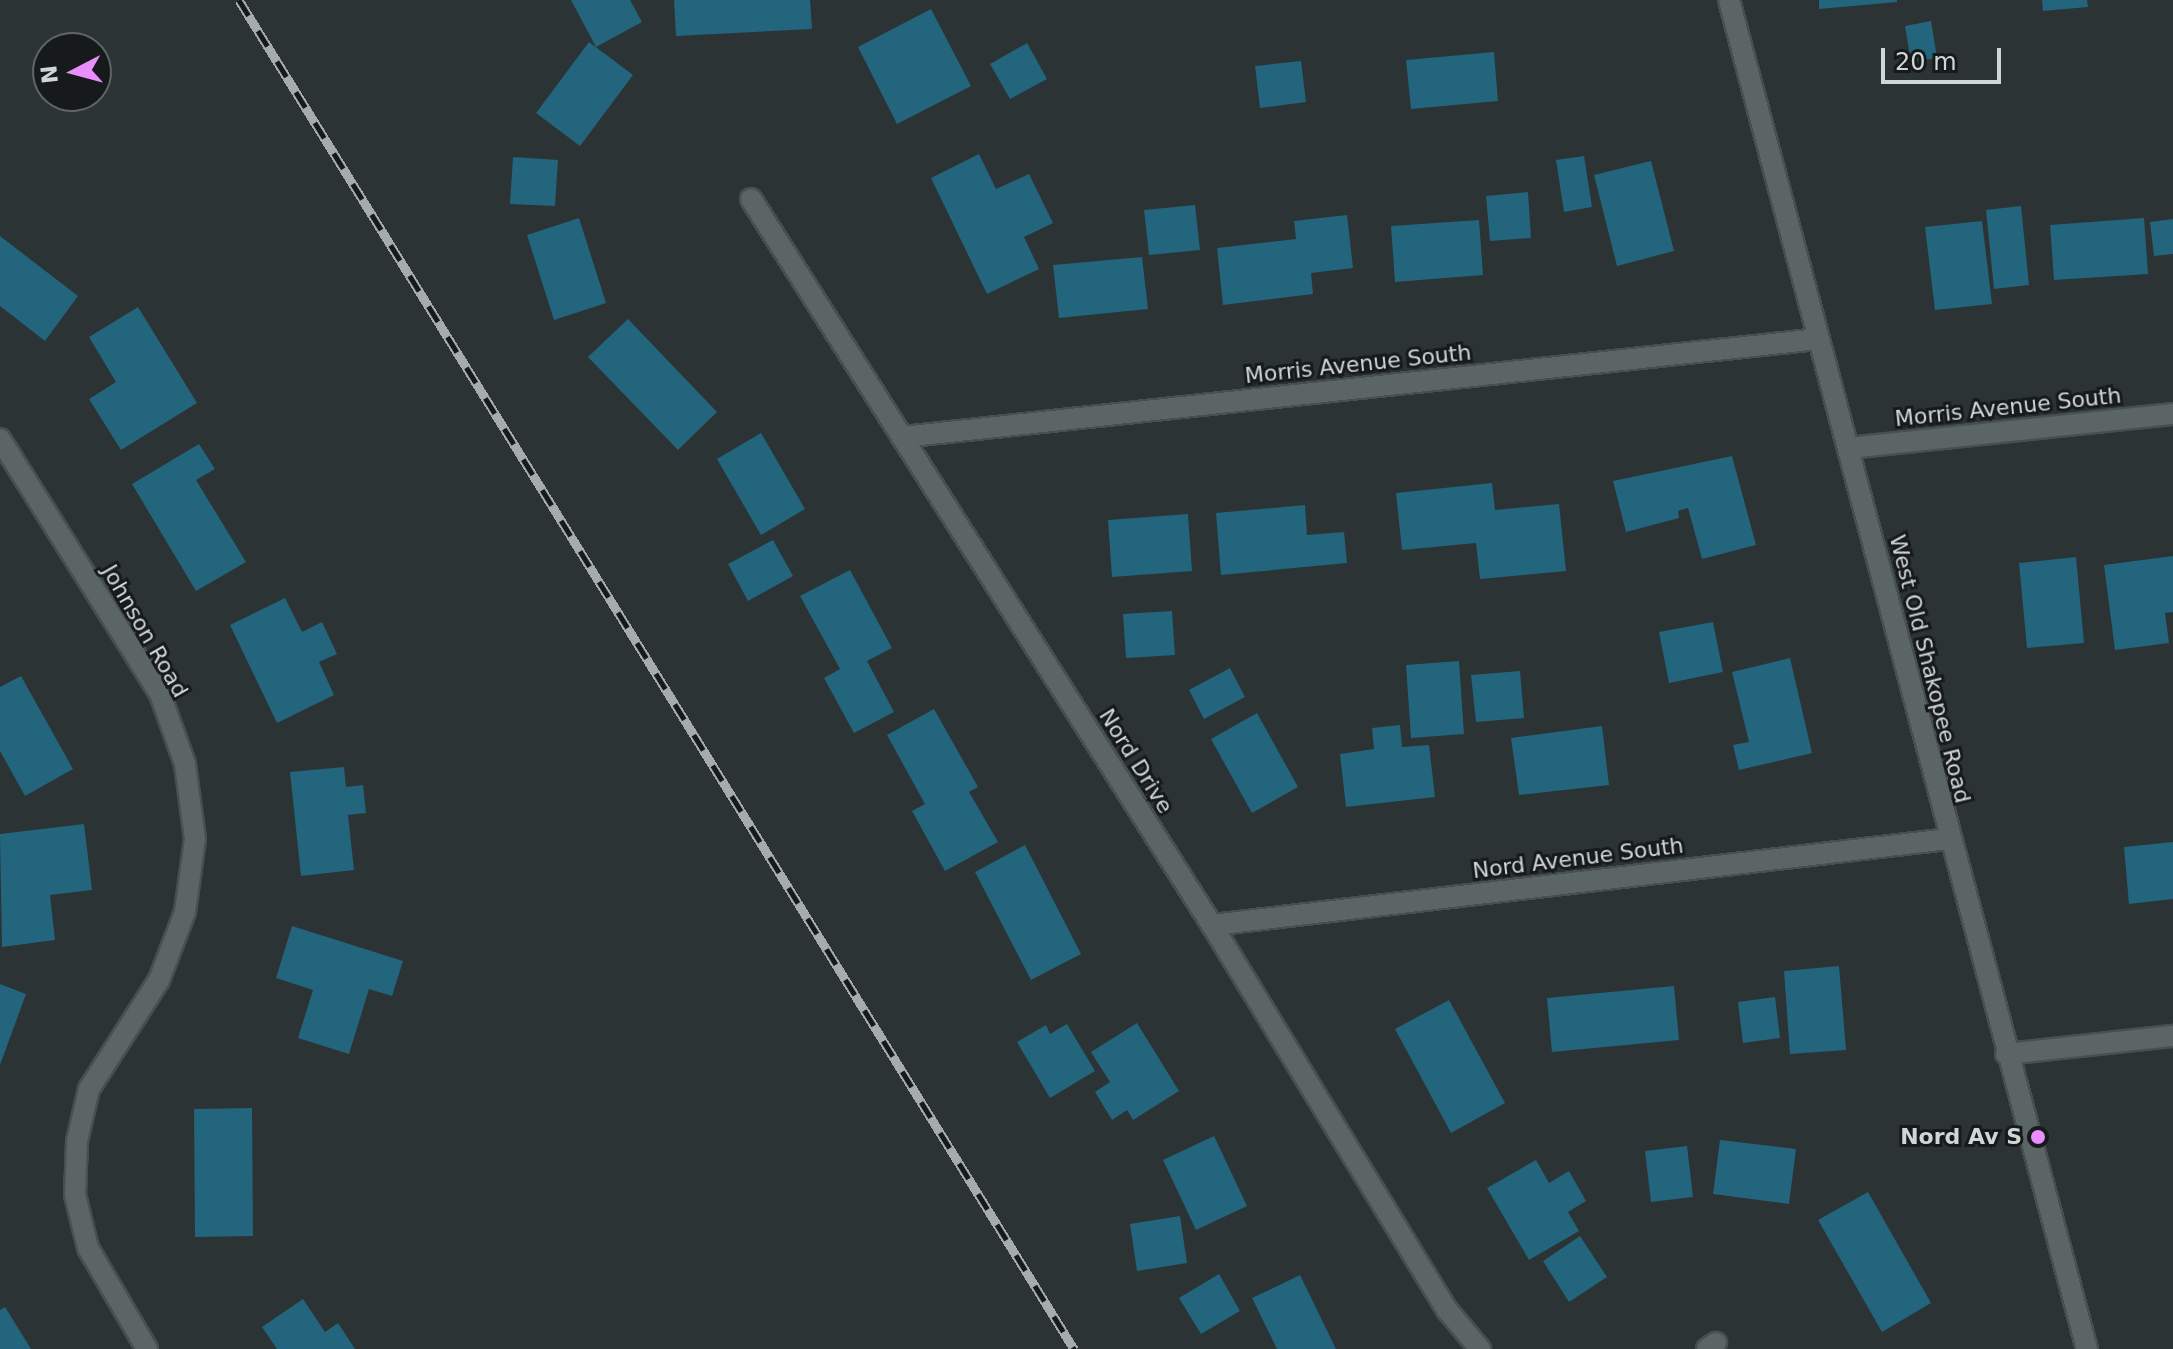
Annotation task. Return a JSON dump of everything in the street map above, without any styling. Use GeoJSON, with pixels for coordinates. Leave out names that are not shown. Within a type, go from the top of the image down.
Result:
{"type":"FeatureCollection","features":[{"type":"Feature","properties":{"kind":"street","name":"West Old Shakopee Road"},"geometry":{"type":"LineString","coordinates":[[1729,0],[1849,448],[1948,839],[2087,1349]]}},
{"type":"Feature","properties":{"kind":"street","name":"Nord Drive"},"geometry":{"type":"LineString","coordinates":[[751,199],[1212,925],[1448,1311],[1480,1349]]}},
{"type":"Feature","properties":{"kind":"street","name":"Morris Avenue South"},"geometry":{"type":"LineString","coordinates":[[902,437],[1819,339]]}},
{"type":"Feature","properties":{"kind":"street","name":"Morris Avenue South"},"geometry":{"type":"LineString","coordinates":[[1849,448],[2173,414]]}},
{"type":"Feature","properties":{"kind":"street","name":"Johnson Road"},"geometry":{"type":"LineString","coordinates":[[0,439],[160,694],[185,764],[195,839],[185,912],[159,980],[89,1089],[77,1141],[75,1195],[88,1248],[147,1349]]}},
{"type":"Feature","properties":{"kind":"street","name":"Nord Avenue South"},"geometry":{"type":"LineString","coordinates":[[1212,925],[1948,839]]}},
{"type":"Feature","properties":{"kind":"street"},"geometry":{"type":"LineString","coordinates":[[2006,1054],[2173,1036]]}},
{"type":"Feature","properties":{"kind":"building"},"geometry":{"type":"Polygon","coordinates":[[[571,0],[630,0],[642,22],[596,47],[571,0]]]}},
{"type":"Feature","properties":{"kind":"building"},"geometry":{"type":"Polygon","coordinates":[[[674,0],[810,0],[812,29],[676,36],[674,0]]]}},
{"type":"Feature","properties":{"kind":"building"},"geometry":{"type":"Polygon","coordinates":[[[1819,0],[1897,0],[1897,2],[1819,9],[1819,0]]]}},
{"type":"Feature","properties":{"kind":"building"},"geometry":{"type":"Polygon","coordinates":[[[2042,0],[2087,0],[2088,7],[2043,11],[2042,0]]]}},
{"type":"Feature","properties":{"kind":"building"},"geometry":{"type":"Polygon","coordinates":[[[931,9],[971,86],[897,124],[858,47],[931,9]]]}},
{"type":"Feature","properties":{"kind":"building"},"geometry":{"type":"Polygon","coordinates":[[[1931,21],[1937,58],[1911,62],[1905,26],[1931,21]]]}},
{"type":"Feature","properties":{"kind":"building"},"geometry":{"type":"Polygon","coordinates":[[[589,42],[633,75],[580,146],[536,113],[589,42]]]}},
{"type":"Feature","properties":{"kind":"building"},"geometry":{"type":"Polygon","coordinates":[[[1027,43],[1047,79],[1010,99],[990,64],[1027,43]]]}},
{"type":"Feature","properties":{"kind":"building"},"geometry":{"type":"Polygon","coordinates":[[[1494,52],[1498,101],[1411,109],[1406,60],[1494,52]]]}},
{"type":"Feature","properties":{"kind":"building"},"geometry":{"type":"Polygon","coordinates":[[[1301,61],[1306,102],[1260,108],[1255,66],[1301,61]]]}},
{"type":"Feature","properties":{"kind":"building"},"geometry":{"type":"Polygon","coordinates":[[[979,154],[996,189],[1029,174],[1053,223],[1024,237],[1039,269],[987,294],[931,178],[979,154]]]}},
{"type":"Feature","properties":{"kind":"building"},"geometry":{"type":"Polygon","coordinates":[[[1584,156],[1592,207],[1564,212],[1556,160],[1584,156]]]}},
{"type":"Feature","properties":{"kind":"building"},"geometry":{"type":"Polygon","coordinates":[[[513,157],[558,160],[555,206],[510,204],[513,157]]]}},
{"type":"Feature","properties":{"kind":"building"},"geometry":{"type":"Polygon","coordinates":[[[1651,161],[1674,251],[1617,266],[1594,175],[1651,161]]]}},
{"type":"Feature","properties":{"kind":"building"},"geometry":{"type":"Polygon","coordinates":[[[1528,192],[1531,238],[1490,241],[1486,196],[1528,192]]]}},
{"type":"Feature","properties":{"kind":"building"},"geometry":{"type":"Polygon","coordinates":[[[1195,205],[1200,250],[1149,255],[1144,210],[1195,205]]]}},
{"type":"Feature","properties":{"kind":"building"},"geometry":{"type":"Polygon","coordinates":[[[2021,206],[2029,285],[1994,289],[1986,210],[2021,206]]]}},
{"type":"Feature","properties":{"kind":"building"},"geometry":{"type":"Polygon","coordinates":[[[1347,215],[1353,268],[1311,273],[1313,294],[1223,305],[1217,248],[1296,239],[1294,221],[1347,215]]]}},
{"type":"Feature","properties":{"kind":"building"},"geometry":{"type":"Polygon","coordinates":[[[579,218],[606,303],[554,320],[527,235],[579,218]]]}},
{"type":"Feature","properties":{"kind":"building"},"geometry":{"type":"Polygon","coordinates":[[[2144,218],[2148,274],[2054,280],[2050,225],[2144,218]]]}},
{"type":"Feature","properties":{"kind":"building"},"geometry":{"type":"Polygon","coordinates":[[[2173,219],[2173,254],[2154,256],[2150,222],[2173,219]]]}},
{"type":"Feature","properties":{"kind":"building"},"geometry":{"type":"Polygon","coordinates":[[[1479,220],[1483,275],[1395,282],[1391,226],[1479,220]]]}},
{"type":"Feature","properties":{"kind":"building"},"geometry":{"type":"Polygon","coordinates":[[[1982,221],[1992,304],[1935,310],[1925,227],[1982,221]]]}},
{"type":"Feature","properties":{"kind":"building"},"geometry":{"type":"Polygon","coordinates":[[[0,236],[78,296],[45,341],[0,306],[0,236]]]}},
{"type":"Feature","properties":{"kind":"building"},"geometry":{"type":"Polygon","coordinates":[[[1142,257],[1148,309],[1059,318],[1053,265],[1142,257]]]}},
{"type":"Feature","properties":{"kind":"building"},"geometry":{"type":"Polygon","coordinates":[[[138,307],[197,403],[121,450],[89,399],[116,382],[89,337],[138,307]]]}},
{"type":"Feature","properties":{"kind":"building"},"geometry":{"type":"Polygon","coordinates":[[[628,319],[717,412],[678,450],[588,357],[628,319]]]}},
{"type":"Feature","properties":{"kind":"building"},"geometry":{"type":"Polygon","coordinates":[[[761,433],[805,509],[761,535],[717,459],[761,433]]]}},
{"type":"Feature","properties":{"kind":"building"},"geometry":{"type":"Polygon","coordinates":[[[199,444],[215,469],[196,480],[246,562],[196,591],[132,484],[199,444]]]}},
{"type":"Feature","properties":{"kind":"building"},"geometry":{"type":"Polygon","coordinates":[[[1732,456],[1756,545],[1702,559],[1688,508],[1678,511],[1679,518],[1626,532],[1613,481],[1732,456]]]}},
{"type":"Feature","properties":{"kind":"building"},"geometry":{"type":"Polygon","coordinates":[[[1492,483],[1495,510],[1559,504],[1566,571],[1480,579],[1476,543],[1402,550],[1396,493],[1492,483]]]}},
{"type":"Feature","properties":{"kind":"building"},"geometry":{"type":"Polygon","coordinates":[[[1305,505],[1307,535],[1344,532],[1347,563],[1221,575],[1216,513],[1305,505]]]}},
{"type":"Feature","properties":{"kind":"building"},"geometry":{"type":"Polygon","coordinates":[[[1188,514],[1192,571],[1112,577],[1108,520],[1188,514]]]}},
{"type":"Feature","properties":{"kind":"building"},"geometry":{"type":"Polygon","coordinates":[[[773,540],[793,576],[748,601],[728,564],[773,540]]]}},
{"type":"Feature","properties":{"kind":"building"},"geometry":{"type":"Polygon","coordinates":[[[2173,556],[2173,612],[2165,613],[2169,643],[2115,650],[2104,565],[2173,556]]]}},
{"type":"Feature","properties":{"kind":"building"},"geometry":{"type":"Polygon","coordinates":[[[2076,557],[2084,643],[2027,648],[2019,563],[2076,557]]]}},
{"type":"Feature","properties":{"kind":"building"},"geometry":{"type":"Polygon","coordinates":[[[850,570],[892,648],[867,661],[894,712],[854,733],[824,678],[840,669],[800,596],[850,570]]]}},
{"type":"Feature","properties":{"kind":"building"},"geometry":{"type":"Polygon","coordinates":[[[285,598],[302,632],[322,622],[337,654],[319,662],[334,695],[277,723],[230,625],[285,598]]]}},
{"type":"Feature","properties":{"kind":"building"},"geometry":{"type":"Polygon","coordinates":[[[1172,611],[1175,655],[1126,658],[1123,614],[1172,611]]]}},
{"type":"Feature","properties":{"kind":"building"},"geometry":{"type":"Polygon","coordinates":[[[1713,622],[1723,672],[1669,683],[1659,632],[1713,622]]]}},
{"type":"Feature","properties":{"kind":"building"},"geometry":{"type":"Polygon","coordinates":[[[1790,658],[1812,753],[1739,770],[1733,745],[1749,742],[1732,672],[1790,658]]]}},
{"type":"Feature","properties":{"kind":"building"},"geometry":{"type":"Polygon","coordinates":[[[1459,661],[1464,734],[1411,738],[1406,665],[1459,661]]]}},
{"type":"Feature","properties":{"kind":"building"},"geometry":{"type":"Polygon","coordinates":[[[1230,668],[1245,697],[1204,719],[1189,690],[1230,668]]]}},
{"type":"Feature","properties":{"kind":"building"},"geometry":{"type":"Polygon","coordinates":[[[1520,671],[1524,718],[1476,722],[1471,675],[1520,671]]]}},
{"type":"Feature","properties":{"kind":"building"},"geometry":{"type":"Polygon","coordinates":[[[21,676],[73,769],[25,796],[0,751],[0,687],[21,676]]]}},
{"type":"Feature","properties":{"kind":"building"},"geometry":{"type":"Polygon","coordinates":[[[934,709],[978,787],[969,792],[998,842],[945,871],[912,811],[925,804],[887,735],[934,709]]]}},
{"type":"Feature","properties":{"kind":"building"},"geometry":{"type":"Polygon","coordinates":[[[1257,713],[1298,787],[1252,813],[1211,739],[1257,713]]]}},
{"type":"Feature","properties":{"kind":"building"},"geometry":{"type":"Polygon","coordinates":[[[1400,725],[1402,747],[1429,745],[1435,797],[1346,807],[1340,754],[1374,749],[1372,728],[1400,725]]]}},
{"type":"Feature","properties":{"kind":"building"},"geometry":{"type":"Polygon","coordinates":[[[1602,726],[1609,785],[1519,795],[1511,738],[1602,726]]]}},
{"type":"Feature","properties":{"kind":"building"},"geometry":{"type":"Polygon","coordinates":[[[344,767],[346,787],[363,785],[366,813],[348,815],[354,870],[301,876],[290,772],[344,767]]]}},
{"type":"Feature","properties":{"kind":"building"},"geometry":{"type":"Polygon","coordinates":[[[84,824],[92,890],[50,895],[55,940],[2,947],[0,834],[84,824]]]}},
{"type":"Feature","properties":{"kind":"building"},"geometry":{"type":"Polygon","coordinates":[[[2173,842],[2173,899],[2129,904],[2124,847],[2173,842]]]}},
{"type":"Feature","properties":{"kind":"building"},"geometry":{"type":"Polygon","coordinates":[[[1025,845],[1081,954],[1031,980],[975,872],[1025,845]]]}},
{"type":"Feature","properties":{"kind":"building"},"geometry":{"type":"Polygon","coordinates":[[[292,926],[403,961],[392,996],[369,989],[349,1054],[298,1038],[313,990],[276,978],[292,926]]]}},
{"type":"Feature","properties":{"kind":"building"},"geometry":{"type":"Polygon","coordinates":[[[1839,966],[1846,1050],[1790,1054],[1784,971],[1839,966]]]}},
{"type":"Feature","properties":{"kind":"building"},"geometry":{"type":"Polygon","coordinates":[[[0,984],[26,994],[0,1065],[0,984]]]}},
{"type":"Feature","properties":{"kind":"building"},"geometry":{"type":"Polygon","coordinates":[[[1674,986],[1679,1040],[1552,1052],[1547,998],[1674,986]]]}},
{"type":"Feature","properties":{"kind":"building"},"geometry":{"type":"Polygon","coordinates":[[[1775,997],[1780,1038],[1743,1043],[1738,1002],[1775,997]]]}},
{"type":"Feature","properties":{"kind":"building"},"geometry":{"type":"Polygon","coordinates":[[[1449,1000],[1505,1103],[1451,1133],[1395,1029],[1449,1000]]]}},
{"type":"Feature","properties":{"kind":"building"},"geometry":{"type":"Polygon","coordinates":[[[1137,1023],[1179,1091],[1133,1120],[1127,1110],[1112,1120],[1095,1092],[1110,1082],[1091,1052],[1137,1023]]]}},
{"type":"Feature","properties":{"kind":"building"},"geometry":{"type":"Polygon","coordinates":[[[1067,1024],[1095,1071],[1050,1098],[1017,1042],[1046,1025],[1050,1034],[1067,1024]]]}},
{"type":"Feature","properties":{"kind":"building"},"geometry":{"type":"Polygon","coordinates":[[[252,1108],[253,1236],[195,1237],[194,1109],[252,1108]]]}},
{"type":"Feature","properties":{"kind":"building"},"geometry":{"type":"Polygon","coordinates":[[[1214,1136],[1247,1206],[1196,1230],[1163,1160],[1214,1136]]]}},
{"type":"Feature","properties":{"kind":"building"},"geometry":{"type":"Polygon","coordinates":[[[1720,1140],[1796,1149],[1789,1204],[1713,1194],[1720,1140]]]}},
{"type":"Feature","properties":{"kind":"building"},"geometry":{"type":"Polygon","coordinates":[[[1687,1146],[1693,1197],[1651,1202],[1645,1151],[1687,1146]]]}},
{"type":"Feature","properties":{"kind":"building"},"geometry":{"type":"Polygon","coordinates":[[[1536,1160],[1549,1183],[1569,1171],[1586,1201],[1568,1212],[1579,1231],[1529,1260],[1487,1188],[1536,1160]]]}},
{"type":"Feature","properties":{"kind":"building"},"geometry":{"type":"Polygon","coordinates":[[[1868,1192],[1931,1303],[1882,1332],[1818,1220],[1868,1192]]]}},
{"type":"Feature","properties":{"kind":"building"},"geometry":{"type":"Polygon","coordinates":[[[1180,1216],[1187,1263],[1137,1271],[1130,1224],[1180,1216]]]}},
{"type":"Feature","properties":{"kind":"building"},"geometry":{"type":"Polygon","coordinates":[[[1580,1236],[1607,1277],[1569,1302],[1543,1261],[1580,1236]]]}},
{"type":"Feature","properties":{"kind":"building"},"geometry":{"type":"Polygon","coordinates":[[[1219,1274],[1240,1311],[1201,1334],[1179,1298],[1219,1274]]]}},
{"type":"Feature","properties":{"kind":"building"},"geometry":{"type":"Polygon","coordinates":[[[1300,1275],[1336,1349],[1277,1349],[1252,1298],[1300,1275]]]}},
{"type":"Feature","properties":{"kind":"building"},"geometry":{"type":"Polygon","coordinates":[[[303,1299],[325,1332],[338,1323],[355,1349],[277,1349],[262,1327],[303,1299]]]}},
{"type":"Feature","properties":{"kind":"building"},"geometry":{"type":"Polygon","coordinates":[[[5,1307],[31,1349],[0,1349],[0,1310],[5,1307]]]}},
{"type":"Feature","properties":{"kind":"railway"},"geometry":{"type":"LineString","coordinates":[[239,0],[1074,1349]]}},
{"type":"Feature","properties":{"kind":"place","name":"Nord Av S"},"geometry":{"type":"Point","coordinates":[2038,1137]}}]}
